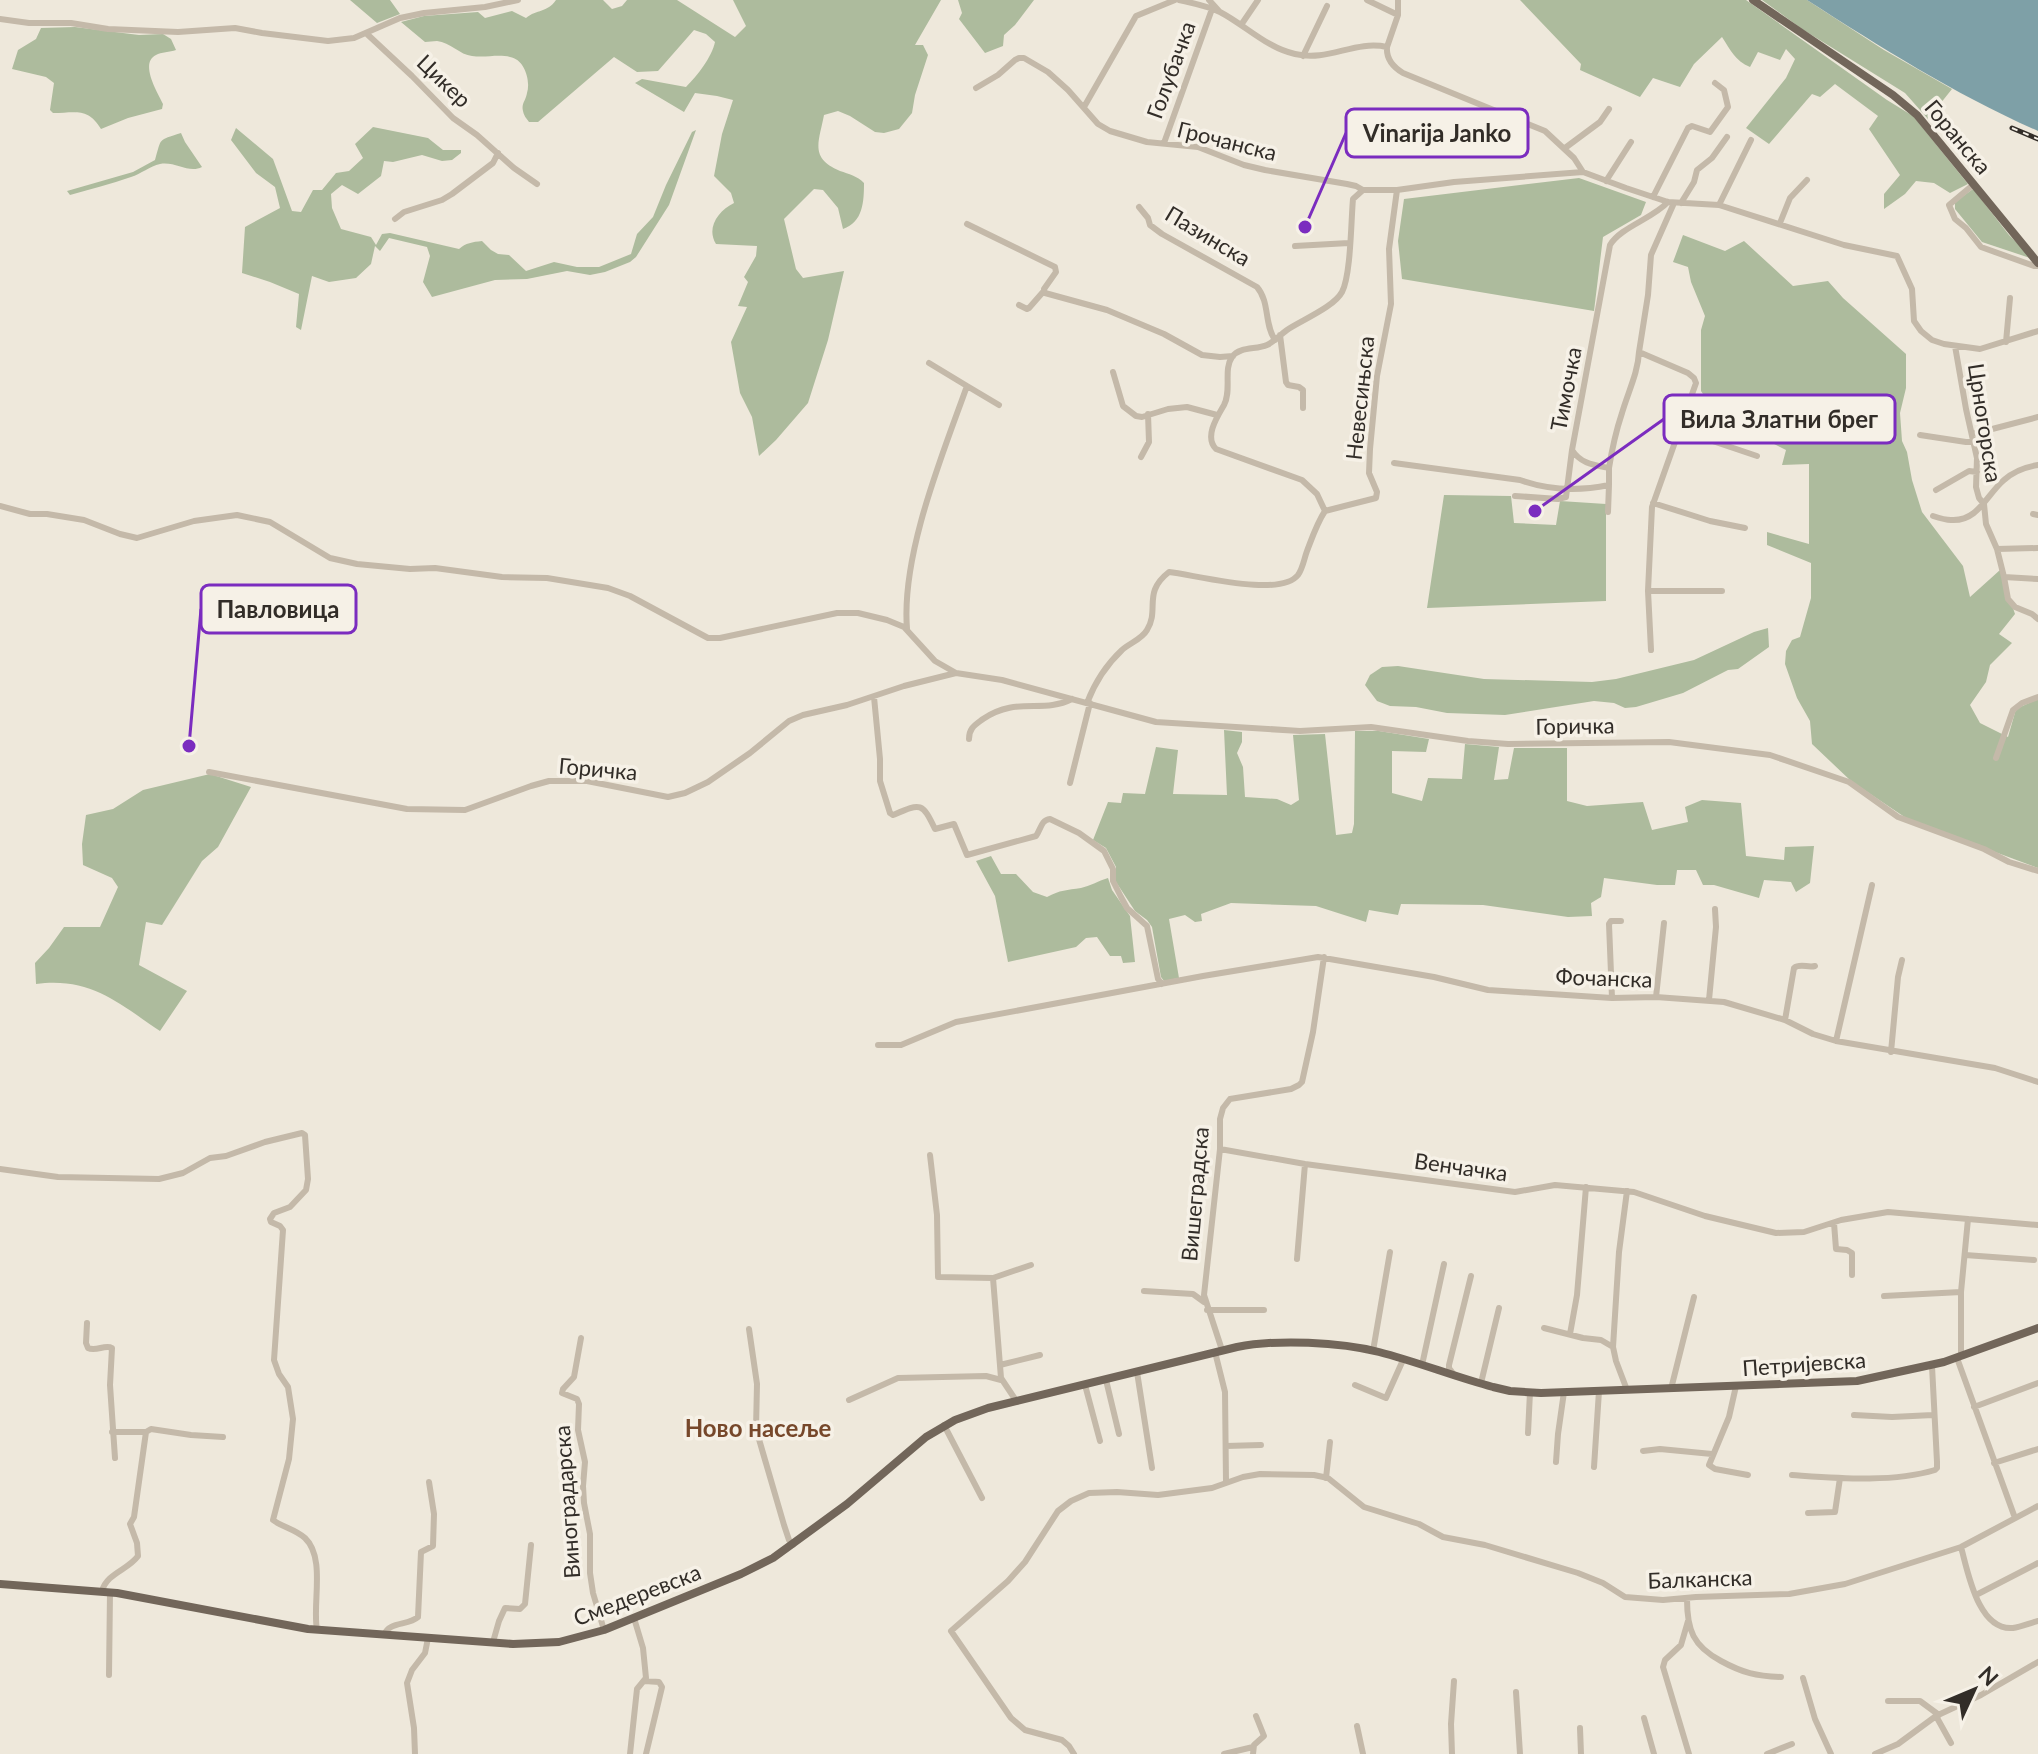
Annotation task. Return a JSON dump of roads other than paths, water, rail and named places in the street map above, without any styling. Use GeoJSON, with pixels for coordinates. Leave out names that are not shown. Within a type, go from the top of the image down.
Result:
{"type":"FeatureCollection","features":[{"type":"Feature","properties":{"kind":"main road","name":"Горанска"},"geometry":{"type":"LineString","coordinates":[[1753,0],[1904,103],[1922,119],[2038,264]]}},
{"type":"Feature","properties":{"kind":"main road","name":"Петријевска"},"geometry":{"type":"LineString","coordinates":[[1137,1372],[1244,1345],[1273,1343],[1373,1351],[1510,1391],[1671,1389],[1857,1381],[1932,1366],[2038,1328]]}},
{"type":"Feature","properties":{"kind":"main road","name":"Смедеревска"},"geometry":{"type":"LineString","coordinates":[[0,1584],[106,1592],[317,1630],[552,1643],[604,1630],[750,1569],[793,1545],[944,1425],[975,1412],[1137,1372]]}},
{"type":"Feature","properties":{"kind":"street"},"geometry":{"type":"LineString","coordinates":[[0,19],[178,32],[235,28],[328,41],[367,34],[400,18],[518,0]]}},
{"type":"Feature","properties":{"kind":"street"},"geometry":{"type":"LineString","coordinates":[[1084,107],[1136,16],[1177,0],[1222,13],[1276,47],[1303,56],[1330,55],[1367,45],[1387,47]]}},
{"type":"Feature","properties":{"kind":"street"},"geometry":{"type":"LineString","coordinates":[[1209,0],[1222,13]]}},
{"type":"Feature","properties":{"kind":"street"},"geometry":{"type":"LineString","coordinates":[[1241,25],[1258,0]]}},
{"type":"Feature","properties":{"kind":"street"},"geometry":{"type":"LineString","coordinates":[[1367,0],[1398,15]]}},
{"type":"Feature","properties":{"kind":"street"},"geometry":{"type":"LineString","coordinates":[[1398,0],[1398,15],[1387,47],[1391,63],[1403,73],[1545,131],[1565,148],[1583,172],[1674,203],[1719,205],[1844,245],[1897,256],[1912,289],[1914,321],[1932,340],[1980,349],[2038,331]]}},
{"type":"Feature","properties":{"kind":"street"},"geometry":{"type":"LineString","coordinates":[[1303,56],[1327,6]]}},
{"type":"Feature","properties":{"kind":"street","name":"Голубачка"},"geometry":{"type":"LineString","coordinates":[[1164,143],[1212,9]]}},
{"type":"Feature","properties":{"kind":"street","name":"Цикер"},"geometry":{"type":"LineString","coordinates":[[367,34],[453,118],[537,184]]}},
{"type":"Feature","properties":{"kind":"street","name":"Грочанска"},"geometry":{"type":"LineString","coordinates":[[976,88],[1015,60],[1024,58],[1048,72],[1098,124],[1110,131],[1133,139],[1198,147],[1244,165],[1347,184],[1363,190],[1397,190],[1454,182],[1583,172]]}},
{"type":"Feature","properties":{"kind":"street"},"geometry":{"type":"LineString","coordinates":[[1653,197],[1688,128],[1692,126],[1710,132],[1728,107],[1724,90],[1715,83]]}},
{"type":"Feature","properties":{"kind":"street"},"geometry":{"type":"LineString","coordinates":[[1565,148],[1600,122],[1609,109]]}},
{"type":"Feature","properties":{"kind":"street"},"geometry":{"type":"LineString","coordinates":[[1608,512],[1612,449],[1637,370],[1651,255],[1674,203],[1694,182],[1697,170],[1712,158],[1727,137]]}},
{"type":"Feature","properties":{"kind":"street"},"geometry":{"type":"LineString","coordinates":[[1719,205],[1751,140]]}},
{"type":"Feature","properties":{"kind":"street"},"geometry":{"type":"LineString","coordinates":[[1606,181],[1631,142]]}},
{"type":"Feature","properties":{"kind":"street"},"geometry":{"type":"LineString","coordinates":[[395,219],[404,212],[452,194],[493,163],[498,153]]}},
{"type":"Feature","properties":{"kind":"street"},"geometry":{"type":"LineString","coordinates":[[1780,223],[1790,198],[1807,180]]}},
{"type":"Feature","properties":{"kind":"street"},"geometry":{"type":"LineString","coordinates":[[1974,184],[1949,205],[1955,219],[1984,248],[2034,266],[2038,264]]}},
{"type":"Feature","properties":{"kind":"street"},"geometry":{"type":"LineString","coordinates":[[1043,292],[1107,310],[1164,334],[1202,355],[1233,356],[1267,345],[1341,294],[1346,279],[1353,199],[1363,190]]}},
{"type":"Feature","properties":{"kind":"street","name":"Невесињска"},"geometry":{"type":"LineString","coordinates":[[1325,511],[1376,498],[1377,492],[1369,473],[1370,449],[1377,376],[1391,304],[1389,249],[1397,190]]}},
{"type":"Feature","properties":{"kind":"street","name":"Тимочка"},"geometry":{"type":"LineString","coordinates":[[1609,468],[1588,464],[1572,450],[1610,245],[1617,236],[1674,203]]}},
{"type":"Feature","properties":{"kind":"street","name":"Пазинска"},"geometry":{"type":"LineString","coordinates":[[1139,207],[1150,225],[1162,234],[1257,287],[1264,297],[1269,330],[1278,337],[1286,382],[1303,390],[1303,408]]}},
{"type":"Feature","properties":{"kind":"street"},"geometry":{"type":"LineString","coordinates":[[967,224],[1055,267],[1056,272],[1029,308],[1019,305]]}},
{"type":"Feature","properties":{"kind":"street"},"geometry":{"type":"LineString","coordinates":[[1295,246],[1349,243]]}},
{"type":"Feature","properties":{"kind":"street"},"geometry":{"type":"LineString","coordinates":[[2006,342],[2010,298]]}},
{"type":"Feature","properties":{"kind":"street","name":"Црногорска"},"geometry":{"type":"LineString","coordinates":[[1955,346],[1977,458],[1976,487],[1984,504],[1987,529],[1997,549],[2007,596],[2015,607],[2038,619]]}},
{"type":"Feature","properties":{"kind":"street"},"geometry":{"type":"LineString","coordinates":[[1639,352],[1688,373],[1694,378],[1695,386],[1651,512],[1648,591],[1651,650]]}},
{"type":"Feature","properties":{"kind":"street"},"geometry":{"type":"LineString","coordinates":[[1070,783],[1089,703],[1101,674],[1124,648],[1148,629],[1153,592],[1160,579],[1169,572],[1267,586],[1287,582],[1300,571],[1325,511],[1317,494],[1302,480],[1214,448],[1210,442],[1217,415],[1228,398],[1229,365],[1233,356]]}},
{"type":"Feature","properties":{"kind":"street"},"geometry":{"type":"LineString","coordinates":[[929,363],[999,405]]}},
{"type":"Feature","properties":{"kind":"street"},"geometry":{"type":"LineString","coordinates":[[1113,372],[1123,406],[1136,416],[1187,407],[1217,415]]}},
{"type":"Feature","properties":{"kind":"street"},"geometry":{"type":"LineString","coordinates":[[907,629],[907,592],[918,538],[930,492],[967,386]]}},
{"type":"Feature","properties":{"kind":"street"},"geometry":{"type":"LineString","coordinates":[[1141,457],[1149,442],[1148,414]]}},
{"type":"Feature","properties":{"kind":"street"},"geometry":{"type":"LineString","coordinates":[[1920,435],[1966,442],[2038,417]]}},
{"type":"Feature","properties":{"kind":"street"},"geometry":{"type":"LineString","coordinates":[[1680,430],[1757,456]]}},
{"type":"Feature","properties":{"kind":"street"},"geometry":{"type":"LineString","coordinates":[[1515,496],[1562,499],[1567,495],[1572,450]]}},
{"type":"Feature","properties":{"kind":"street"},"geometry":{"type":"LineString","coordinates":[[1394,463],[1520,480],[1534,485],[1591,489],[1609,485]]}},
{"type":"Feature","properties":{"kind":"street"},"geometry":{"type":"LineString","coordinates":[[1933,516],[1957,520],[1979,510],[2008,476],[2022,468],[2038,465]]}},
{"type":"Feature","properties":{"kind":"street"},"geometry":{"type":"LineString","coordinates":[[1936,490],[1969,471],[1977,472]]}},
{"type":"Feature","properties":{"kind":"street"},"geometry":{"type":"LineString","coordinates":[[1653,503],[1710,521],[1745,528]]}},
{"type":"Feature","properties":{"kind":"street","name":"Горичка"},"geometry":{"type":"LineString","coordinates":[[0,506],[30,514],[84,520],[137,538],[194,521],[237,515],[270,522],[330,558],[357,564],[547,578],[608,588],[630,596],[708,638],[846,612],[875,617],[907,629],[935,661],[956,673],[1002,680],[1156,722],[1300,731],[1371,727],[1468,741],[1516,744],[1669,742],[1770,755],[1849,782],[1898,817],[2038,871]]}},
{"type":"Feature","properties":{"kind":"street"},"geometry":{"type":"LineString","coordinates":[[1997,549],[2038,548]]}},
{"type":"Feature","properties":{"kind":"street"},"geometry":{"type":"LineString","coordinates":[[2004,577],[2038,579]]}},
{"type":"Feature","properties":{"kind":"street"},"geometry":{"type":"LineString","coordinates":[[1648,591],[1722,591]]}},
{"type":"Feature","properties":{"kind":"street","name":"Горичка"},"geometry":{"type":"LineString","coordinates":[[209,772],[407,809],[465,810],[549,781],[587,781],[668,797],[708,782],[789,721],[956,673]]}},
{"type":"Feature","properties":{"kind":"street"},"geometry":{"type":"LineString","coordinates":[[874,697],[879,777],[890,813],[893,815],[920,807],[928,812],[935,829],[954,824],[967,855],[1036,836],[1047,819],[1079,833],[1104,851],[1121,897],[1131,912],[1146,922],[1158,979],[1162,984]]}},
{"type":"Feature","properties":{"kind":"street"},"geometry":{"type":"LineString","coordinates":[[1996,758],[2013,710],[2038,697]]}},
{"type":"Feature","properties":{"kind":"street","name":"Горичка"},"geometry":{"type":"LineString","coordinates":[[969,739],[973,727],[1001,709],[1017,705],[1054,705],[1072,699]]}},
{"type":"Feature","properties":{"kind":"street"},"geometry":{"type":"LineString","coordinates":[[1836,1041],[1872,885]]}},
{"type":"Feature","properties":{"kind":"street"},"geometry":{"type":"LineString","coordinates":[[1709,1000],[1715,909]]}},
{"type":"Feature","properties":{"kind":"street"},"geometry":{"type":"LineString","coordinates":[[1612,998],[1609,924],[1611,921],[1621,921]]}},
{"type":"Feature","properties":{"kind":"street"},"geometry":{"type":"LineString","coordinates":[[1656,997],[1664,923]]}},
{"type":"Feature","properties":{"kind":"street","name":"Фочанска"},"geometry":{"type":"LineString","coordinates":[[878,1045],[901,1045],[956,1022],[1310,957],[1324,957],[1488,990],[1709,1000],[1785,1020],[1836,1041],[1995,1068],[2038,1082]]}},
{"type":"Feature","properties":{"kind":"street","name":"Вишеградска"},"geometry":{"type":"LineString","coordinates":[[1226,1482],[1224,1388],[1206,1306],[1207,1254],[1220,1149],[1220,1119],[1227,1102],[1233,1098],[1291,1089],[1302,1082],[1316,1018],[1324,957]]}},
{"type":"Feature","properties":{"kind":"street"},"geometry":{"type":"LineString","coordinates":[[1891,1052],[1902,960]]}},
{"type":"Feature","properties":{"kind":"street"},"geometry":{"type":"LineString","coordinates":[[1785,1020],[1794,968],[1799,965],[1815,966]]}},
{"type":"Feature","properties":{"kind":"street"},"geometry":{"type":"LineString","coordinates":[[0,1169],[58,1177],[159,1179],[183,1173],[210,1158],[304,1134],[306,1190],[290,1207],[274,1213],[270,1219],[283,1230],[274,1360],[291,1396],[293,1419],[289,1459],[273,1520],[298,1533],[311,1547],[317,1580],[317,1630]]}},
{"type":"Feature","properties":{"kind":"street","name":"Венчачка"},"geometry":{"type":"LineString","coordinates":[[1220,1149],[1305,1164],[1515,1192],[1555,1185],[1627,1191],[1769,1232],[1804,1232],[1860,1216],[1888,1212],[2038,1225]]}},
{"type":"Feature","properties":{"kind":"street"},"geometry":{"type":"LineString","coordinates":[[930,1155],[937,1215],[938,1277],[993,1278],[1031,1265]]}},
{"type":"Feature","properties":{"kind":"street"},"geometry":{"type":"LineString","coordinates":[[1297,1259],[1305,1164]]}},
{"type":"Feature","properties":{"kind":"street"},"geometry":{"type":"LineString","coordinates":[[1570,1334],[1586,1187]]}},
{"type":"Feature","properties":{"kind":"street"},"geometry":{"type":"LineString","coordinates":[[1627,1191],[1619,1252],[1613,1347],[1627,1390]]}},
{"type":"Feature","properties":{"kind":"street"},"geometry":{"type":"LineString","coordinates":[[1968,1219],[1959,1357],[2015,1518]]}},
{"type":"Feature","properties":{"kind":"street"},"geometry":{"type":"LineString","coordinates":[[1834,1223],[1836,1249],[1852,1253],[1852,1275]]}},
{"type":"Feature","properties":{"kind":"street"},"geometry":{"type":"LineString","coordinates":[[1373,1351],[1390,1252]]}},
{"type":"Feature","properties":{"kind":"street"},"geometry":{"type":"LineString","coordinates":[[1965,1255],[2034,1260]]}},
{"type":"Feature","properties":{"kind":"street"},"geometry":{"type":"LineString","coordinates":[[1422,1365],[1444,1264]]}},
{"type":"Feature","properties":{"kind":"street"},"geometry":{"type":"LineString","coordinates":[[1455,1376],[1449,1365],[1471,1276]]}},
{"type":"Feature","properties":{"kind":"street"},"geometry":{"type":"LineString","coordinates":[[993,1278],[1001,1380]]}},
{"type":"Feature","properties":{"kind":"street"},"geometry":{"type":"LineString","coordinates":[[1144,1291],[1193,1294],[1206,1306],[1264,1310]]}},
{"type":"Feature","properties":{"kind":"street"},"geometry":{"type":"LineString","coordinates":[[1884,1296],[1961,1292]]}},
{"type":"Feature","properties":{"kind":"street"},"geometry":{"type":"LineString","coordinates":[[1671,1389],[1694,1297]]}},
{"type":"Feature","properties":{"kind":"street"},"geometry":{"type":"LineString","coordinates":[[1481,1383],[1499,1308]]}},
{"type":"Feature","properties":{"kind":"street"},"geometry":{"type":"LineString","coordinates":[[87,1323],[88,1348],[112,1348],[110,1385],[115,1458]]}},
{"type":"Feature","properties":{"kind":"street"},"geometry":{"type":"LineString","coordinates":[[1544,1328],[1601,1340],[1613,1347]]}},
{"type":"Feature","properties":{"kind":"street"},"geometry":{"type":"LineString","coordinates":[[749,1329],[757,1384],[756,1429],[784,1525],[793,1545]]}},
{"type":"Feature","properties":{"kind":"street","name":"Виноградарска"},"geometry":{"type":"LineString","coordinates":[[581,1338],[574,1377],[562,1393],[577,1399],[579,1404],[578,1430],[585,1462],[583,1486],[590,1534],[590,1573],[604,1630]]}},
{"type":"Feature","properties":{"kind":"street"},"geometry":{"type":"LineString","coordinates":[[1000,1365],[1040,1355]]}},
{"type":"Feature","properties":{"kind":"street"},"geometry":{"type":"LineString","coordinates":[[1355,1385],[1386,1398],[1403,1360]]}},
{"type":"Feature","properties":{"kind":"street"},"geometry":{"type":"LineString","coordinates":[[1792,1475],[1840,1478],[1904,1476],[1937,1468],[1932,1366]]}},
{"type":"Feature","properties":{"kind":"street"},"geometry":{"type":"LineString","coordinates":[[1137,1372],[1152,1468]]}},
{"type":"Feature","properties":{"kind":"street"},"geometry":{"type":"LineString","coordinates":[[849,1400],[898,1378],[986,1376],[1001,1380],[1017,1402]]}},
{"type":"Feature","properties":{"kind":"street"},"geometry":{"type":"LineString","coordinates":[[1106,1380],[1119,1434]]}},
{"type":"Feature","properties":{"kind":"street"},"geometry":{"type":"LineString","coordinates":[[1974,1407],[2038,1383]]}},
{"type":"Feature","properties":{"kind":"street"},"geometry":{"type":"LineString","coordinates":[[1085,1385],[1100,1441]]}},
{"type":"Feature","properties":{"kind":"street"},"geometry":{"type":"LineString","coordinates":[[1736,1386],[1729,1417],[1709,1465],[1748,1475]]}},
{"type":"Feature","properties":{"kind":"street"},"geometry":{"type":"LineString","coordinates":[[1594,1467],[1599,1391]]}},
{"type":"Feature","properties":{"kind":"street"},"geometry":{"type":"LineString","coordinates":[[1528,1433],[1530,1392]]}},
{"type":"Feature","properties":{"kind":"street"},"geometry":{"type":"LineString","coordinates":[[1556,1462],[1564,1392]]}},
{"type":"Feature","properties":{"kind":"street"},"geometry":{"type":"LineString","coordinates":[[1854,1415],[1933,1415]]}},
{"type":"Feature","properties":{"kind":"street"},"geometry":{"type":"LineString","coordinates":[[944,1425],[982,1498]]}},
{"type":"Feature","properties":{"kind":"street"},"geometry":{"type":"LineString","coordinates":[[112,1432],[146,1432],[151,1429],[223,1437]]}},
{"type":"Feature","properties":{"kind":"street"},"geometry":{"type":"LineString","coordinates":[[109,1675],[107,1580],[138,1556],[130,1524],[134,1517],[146,1432]]}},
{"type":"Feature","properties":{"kind":"street"},"geometry":{"type":"LineString","coordinates":[[1074,1754],[1066,1742],[1033,1733],[1018,1725],[1000,1704],[951,1631],[1025,1562],[1058,1511],[1084,1494],[1117,1492],[1158,1495],[1212,1488],[1260,1474],[1326,1478],[1330,1442]]}},
{"type":"Feature","properties":{"kind":"street"},"geometry":{"type":"LineString","coordinates":[[1226,1446],[1261,1445]]}},
{"type":"Feature","properties":{"kind":"street"},"geometry":{"type":"LineString","coordinates":[[1643,1451],[1660,1449],[1712,1454]]}},
{"type":"Feature","properties":{"kind":"street"},"geometry":{"type":"LineString","coordinates":[[1994,1463],[2038,1449]]}},
{"type":"Feature","properties":{"kind":"street","name":"Балканска"},"geometry":{"type":"LineString","coordinates":[[1326,1478],[1364,1507],[1419,1524],[1443,1537],[1485,1545],[1578,1573],[1603,1583],[1625,1597],[1642,1600],[1789,1594],[1825,1589],[1961,1547],[2038,1506]]}},
{"type":"Feature","properties":{"kind":"street"},"geometry":{"type":"LineString","coordinates":[[1808,1513],[1835,1512],[1840,1478]]}},
{"type":"Feature","properties":{"kind":"street"},"geometry":{"type":"LineString","coordinates":[[384,1635],[390,1626],[414,1621],[418,1617],[421,1552],[433,1546],[434,1514],[429,1482]]}},
{"type":"Feature","properties":{"kind":"street"},"geometry":{"type":"LineString","coordinates":[[493,1642],[505,1608],[520,1609],[525,1604],[531,1545]]}},
{"type":"Feature","properties":{"kind":"street"},"geometry":{"type":"LineString","coordinates":[[1961,1547],[1976,1595],[1987,1616],[2001,1626],[2013,1628],[2038,1621]]}},
{"type":"Feature","properties":{"kind":"street"},"geometry":{"type":"LineString","coordinates":[[1976,1595],[2038,1563]]}},
{"type":"Feature","properties":{"kind":"street"},"geometry":{"type":"LineString","coordinates":[[1687,1599],[1688,1621],[1697,1644],[1712,1656],[1750,1674],[1781,1677]]}},
{"type":"Feature","properties":{"kind":"street"},"geometry":{"type":"LineString","coordinates":[[630,1754],[637,1689],[645,1681],[643,1648],[634,1618]]}},
{"type":"Feature","properties":{"kind":"street"},"geometry":{"type":"LineString","coordinates":[[1688,1621],[1681,1645],[1665,1660],[1663,1667],[1689,1754]]}},
{"type":"Feature","properties":{"kind":"street"},"geometry":{"type":"LineString","coordinates":[[415,1754],[407,1683],[412,1670],[425,1653],[428,1638]]}},
{"type":"Feature","properties":{"kind":"street"},"geometry":{"type":"LineString","coordinates":[[1875,1754],[1890,1751],[1937,1716],[2038,1662]]}},
{"type":"Feature","properties":{"kind":"street"},"geometry":{"type":"LineString","coordinates":[[1803,1678],[1815,1719],[1831,1754]]}},
{"type":"Feature","properties":{"kind":"street"},"geometry":{"type":"LineString","coordinates":[[645,1681],[659,1682],[662,1687],[646,1754]]}},
{"type":"Feature","properties":{"kind":"street"},"geometry":{"type":"LineString","coordinates":[[1452,1754],[1454,1681]]}},
{"type":"Feature","properties":{"kind":"street"},"geometry":{"type":"LineString","coordinates":[[1516,1692],[1520,1754]]}},
{"type":"Feature","properties":{"kind":"street"},"geometry":{"type":"LineString","coordinates":[[1888,1701],[1920,1701],[1937,1716],[1951,1743]]}},
{"type":"Feature","properties":{"kind":"street"},"geometry":{"type":"LineString","coordinates":[[1224,1754],[1253,1750],[1264,1736],[1256,1716]]}},
{"type":"Feature","properties":{"kind":"street"},"geometry":{"type":"LineString","coordinates":[[1644,1718],[1654,1754]]}},
{"type":"Feature","properties":{"kind":"street"},"geometry":{"type":"LineString","coordinates":[[1357,1726],[1363,1754]]}},
{"type":"Feature","properties":{"kind":"street"},"geometry":{"type":"LineString","coordinates":[[1580,1728],[1581,1754]]}},
{"type":"Feature","properties":{"kind":"street"},"geometry":{"type":"LineString","coordinates":[[1767,1754],[1792,1744]]}},
{"type":"Feature","properties":{"kind":"water"},"geometry":{"type":"Polygon","coordinates":[[[1807,0],[2038,0],[2038,131],[1949,86],[1807,0]]]}},
{"type":"Feature","properties":{"kind":"railway"},"geometry":{"type":"LineString","coordinates":[[2012,128],[2038,139]]}},
{"type":"Feature","properties":{"kind":"place","name":"Vinarija Janko"},"geometry":{"type":"Point","coordinates":[1305,227]}},
{"type":"Feature","properties":{"kind":"place","name":"Вила Златни брег"},"geometry":{"type":"Point","coordinates":[1535,511]}},
{"type":"Feature","properties":{"kind":"place","name":"Павловица"},"geometry":{"type":"Point","coordinates":[189,746]}},
{"type":"Feature","properties":{"kind":"district","name":"Ново насеље"},"geometry":{"type":"Point","coordinates":[758,1429]}}]}
